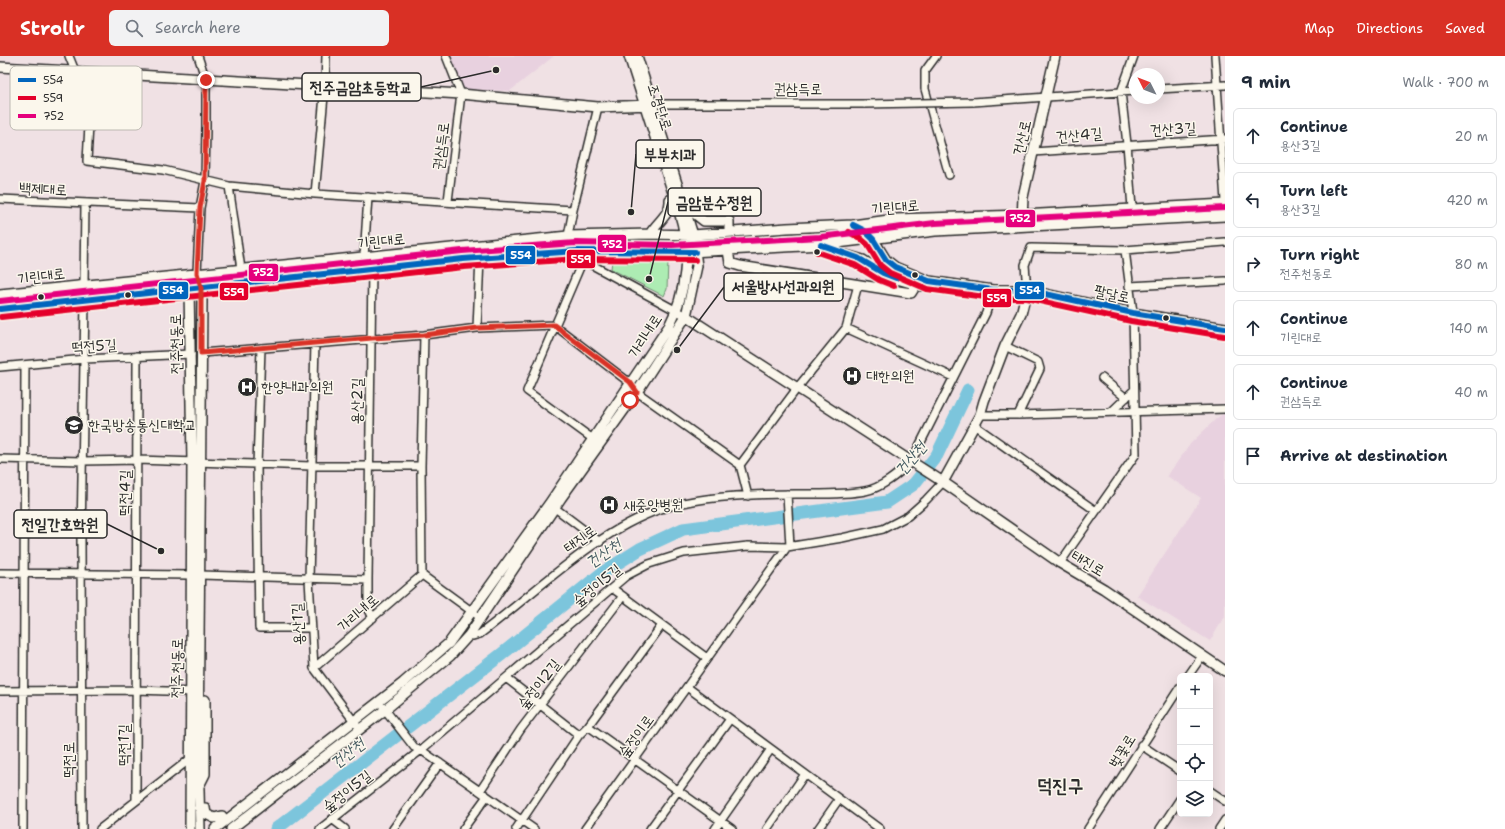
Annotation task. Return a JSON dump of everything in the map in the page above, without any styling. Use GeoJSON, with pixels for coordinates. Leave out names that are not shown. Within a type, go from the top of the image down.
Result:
{"type":"FeatureCollection","features":[{"type":"Feature","properties":{"kind":"street"},"geometry":{"type":"LineString","coordinates":[[69,56],[73,66]]}},
{"type":"Feature","properties":{"kind":"street"},"geometry":{"type":"LineString","coordinates":[[197,273],[200,208],[205,181],[206,126],[206,80],[198,56]]}},
{"type":"Feature","properties":{"kind":"street"},"geometry":{"type":"LineString","coordinates":[[315,194],[325,85],[326,56]]}},
{"type":"Feature","properties":{"kind":"street"},"geometry":{"type":"LineString","coordinates":[[446,56],[460,94]]}},
{"type":"Feature","properties":{"kind":"street","name":"조경단로"},"geometry":{"type":"LineString","coordinates":[[629,56],[649,105],[684,205],[689,235]]}},
{"type":"Feature","properties":{"kind":"street","name":"조경단로"},"geometry":{"type":"LineString","coordinates":[[637,56],[675,199],[689,235]]}},
{"type":"Feature","properties":{"kind":"street"},"geometry":{"type":"LineString","coordinates":[[936,56],[925,71],[925,89],[949,175]]}},
{"type":"Feature","properties":{"kind":"street","name":"건산로"},"geometry":{"type":"LineString","coordinates":[[1022,226],[1023,197],[1055,56]]}},
{"type":"Feature","properties":{"kind":"street"},"geometry":{"type":"LineString","coordinates":[[1132,208],[1127,144],[1120,92],[1134,56]]}},
{"type":"Feature","properties":{"kind":"street"},"geometry":{"type":"LineString","coordinates":[[1215,56],[1223,139],[1225,202]]}},
{"type":"Feature","properties":{"kind":"street","name":"권삼득로"},"geometry":{"type":"LineString","coordinates":[[0,67],[10,68]]}},
{"type":"Feature","properties":{"kind":"street","name":"권삼득로"},"geometry":{"type":"LineString","coordinates":[[142,76],[460,94],[598,107],[649,105],[973,102],[1129,91]]}},
{"type":"Feature","properties":{"kind":"street"},"geometry":{"type":"LineString","coordinates":[[1165,89],[1225,85]]}},
{"type":"Feature","properties":{"kind":"street","name":"권삼득로"},"geometry":{"type":"LineString","coordinates":[[448,201],[460,94]]}},
{"type":"Feature","properties":{"kind":"street"},"geometry":{"type":"LineString","coordinates":[[568,236],[598,107]]}},
{"type":"Feature","properties":{"kind":"street"},"geometry":{"type":"LineString","coordinates":[[89,130],[87,161],[163,170],[229,186],[315,194],[448,201],[573,210]]}},
{"type":"Feature","properties":{"kind":"street","name":"건산3길"},"geometry":{"type":"LineString","coordinates":[[1127,144],[1223,139]]}},
{"type":"Feature","properties":{"kind":"street","name":"건산4길"},"geometry":{"type":"LineString","coordinates":[[1033,152],[1127,144]]}},
{"type":"Feature","properties":{"kind":"street"},"geometry":{"type":"LineString","coordinates":[[229,186],[241,269]]}},
{"type":"Feature","properties":{"kind":"street"},"geometry":{"type":"LineString","coordinates":[[364,257],[368,197]]}},
{"type":"Feature","properties":{"kind":"street"},"geometry":{"type":"LineString","coordinates":[[650,234],[656,224],[666,215],[670,205],[670,200],[675,199]]}},
{"type":"Feature","properties":{"kind":"street","name":"백제대로"},"geometry":{"type":"LineString","coordinates":[[0,200],[85,204]]}},
{"type":"Feature","properties":{"kind":"street","name":"기린대로"},"geometry":{"type":"LineString","coordinates":[[0,294],[84,284],[568,236],[650,234],[689,235],[853,225],[896,219],[1022,215],[1225,202]]}},
{"type":"Feature","properties":{"kind":"street"},"geometry":{"type":"LineString","coordinates":[[85,204],[200,208]]}},
{"type":"Feature","properties":{"kind":"street","name":"기린대로"},"geometry":{"type":"LineString","coordinates":[[84,284],[85,204]]}},
{"type":"Feature","properties":{"kind":"street"},"geometry":{"type":"LineString","coordinates":[[684,205],[690,206],[695,214],[704,221],[728,221],[729,232]]}},
{"type":"Feature","properties":{"kind":"street","name":"기린대로"},"geometry":{"type":"LineString","coordinates":[[0,309],[85,301],[372,268],[480,258],[577,251],[696,252],[821,246],[934,231],[1225,216]]}},
{"type":"Feature","properties":{"kind":"street","name":"팔달로"},"geometry":{"type":"LineString","coordinates":[[853,225],[865,231],[874,238],[886,260],[895,267],[929,281],[993,290],[1027,290],[1133,313],[1225,328]]}},
{"type":"Feature","properties":{"kind":"street","name":"가리내로"},"geometry":{"type":"LineString","coordinates":[[596,441],[637,392],[686,316],[697,266],[696,252],[689,235]]}},
{"type":"Feature","properties":{"kind":"street","name":"가리내로"},"geometry":{"type":"LineString","coordinates":[[215,829],[356,725],[387,712],[450,656],[469,634],[481,618],[552,506],[596,441],[630,382],[669,326],[677,311],[683,286],[689,235]]}},
{"type":"Feature","properties":{"kind":"street"},"geometry":{"type":"LineString","coordinates":[[940,480],[980,415],[1005,346],[1020,314],[1027,290],[1025,265],[1031,248],[1125,250],[1225,242]]}},
{"type":"Feature","properties":{"kind":"street"},"geometry":{"type":"LineString","coordinates":[[821,246],[829,250],[857,257],[890,277],[916,285]]}},
{"type":"Feature","properties":{"kind":"street"},"geometry":{"type":"LineString","coordinates":[[728,250],[730,263],[740,266],[858,284],[846,328],[798,387],[740,464]]}},
{"type":"Feature","properties":{"kind":"street"},"geometry":{"type":"LineString","coordinates":[[1060,563],[1136,454],[1133,313],[1125,250]]}},
{"type":"Feature","properties":{"kind":"street"},"geometry":{"type":"LineString","coordinates":[[577,251],[582,260],[686,316],[798,387],[913,464]]}},
{"type":"Feature","properties":{"kind":"street"},"geometry":{"type":"LineString","coordinates":[[477,328],[480,258]]}},
{"type":"Feature","properties":{"kind":"street"},"geometry":{"type":"LineString","coordinates":[[582,260],[527,391],[596,441]]}},
{"type":"Feature","properties":{"kind":"street","name":"기린대로"},"geometry":{"type":"LineString","coordinates":[[372,268],[372,338]]}},
{"type":"Feature","properties":{"kind":"street","name":"전주천동로"},"geometry":{"type":"LineString","coordinates":[[197,273],[201,287],[201,353],[196,462],[195,692],[200,829]]}},
{"type":"Feature","properties":{"kind":"street","name":"전주천동로"},"geometry":{"type":"LineString","coordinates":[[196,462],[189,288],[197,273]]}},
{"type":"Feature","properties":{"kind":"street","name":"팔달로"},"geometry":{"type":"LineString","coordinates":[[858,284],[911,293],[916,285],[921,286],[929,281]]}},
{"type":"Feature","properties":{"kind":"street"},"geometry":{"type":"LineString","coordinates":[[1129,286],[1225,281]]}},
{"type":"Feature","properties":{"kind":"street"},"geometry":{"type":"LineString","coordinates":[[846,328],[953,378],[986,313],[993,290]]}},
{"type":"Feature","properties":{"kind":"street"},"geometry":{"type":"LineString","coordinates":[[83,461],[85,301]]}},
{"type":"Feature","properties":{"kind":"street"},"geometry":{"type":"LineString","coordinates":[[201,353],[424,335],[477,328],[554,325],[630,382],[637,392],[740,464],[748,496]]}},
{"type":"Feature","properties":{"kind":"street"},"geometry":{"type":"LineString","coordinates":[[424,335],[421,401],[422,575],[481,618]]}},
{"type":"Feature","properties":{"kind":"street","name":"용산2길"},"geometry":{"type":"LineString","coordinates":[[368,580],[372,338]]}},
{"type":"Feature","properties":{"kind":"street"},"geometry":{"type":"LineString","coordinates":[[311,466],[315,343]]}},
{"type":"Feature","properties":{"kind":"street"},"geometry":{"type":"LineString","coordinates":[[1005,346],[1038,362],[1040,369],[1018,416]]}},
{"type":"Feature","properties":{"kind":"street"},"geometry":{"type":"LineString","coordinates":[[261,348],[257,465],[259,628],[310,628]]}},
{"type":"Feature","properties":{"kind":"street","name":"떡전5길"},"geometry":{"type":"LineString","coordinates":[[0,367],[85,359],[191,354]]}},
{"type":"Feature","properties":{"kind":"street","name":"떡전4길"},"geometry":{"type":"LineString","coordinates":[[137,356],[137,690]]}},
{"type":"Feature","properties":{"kind":"street"},"geometry":{"type":"LineString","coordinates":[[23,829],[25,365]]}},
{"type":"Feature","properties":{"kind":"street","name":"태진로"},"geometry":{"type":"LineString","coordinates":[[469,634],[473,636],[480,634],[515,608],[584,552],[630,523],[662,509],[680,504],[748,496],[787,497],[866,491],[884,483],[913,464],[953,378]]}},
{"type":"Feature","properties":{"kind":"street"},"geometry":{"type":"LineString","coordinates":[[1102,378],[1126,398]]}},
{"type":"Feature","properties":{"kind":"street"},"geometry":{"type":"LineString","coordinates":[[1111,412],[1134,390]]}},
{"type":"Feature","properties":{"kind":"street"},"geometry":{"type":"LineString","coordinates":[[980,415],[1018,416],[1225,409]]}},
{"type":"Feature","properties":{"kind":"street"},"geometry":{"type":"LineString","coordinates":[[974,425],[1096,511]]}},
{"type":"Feature","properties":{"kind":"street","name":"떡전4길"},"geometry":{"type":"LineString","coordinates":[[0,459],[196,462]]}},
{"type":"Feature","properties":{"kind":"street","name":"떡전로"},"geometry":{"type":"LineString","coordinates":[[82,829],[81,538],[83,461]]}},
{"type":"Feature","properties":{"kind":"street"},"geometry":{"type":"LineString","coordinates":[[196,462],[311,466],[421,466]]}},
{"type":"Feature","properties":{"kind":"street","name":"태진로"},"geometry":{"type":"LineString","coordinates":[[913,464],[940,480],[1060,563],[1104,589],[1225,671]]}},
{"type":"Feature","properties":{"kind":"street","name":"용산1길"},"geometry":{"type":"LineString","coordinates":[[311,466],[309,579],[310,628],[314,668]]}},
{"type":"Feature","properties":{"kind":"street","name":"숲정이5길"},"geometry":{"type":"LineString","coordinates":[[320,829],[506,678],[626,576],[649,564],[684,553],[748,546],[788,546],[842,538],[883,529],[908,516],[926,500],[940,480]]}},
{"type":"Feature","properties":{"kind":"street"},"geometry":{"type":"LineString","coordinates":[[787,497],[790,536],[788,546]]}},
{"type":"Feature","properties":{"kind":"street"},"geometry":{"type":"LineString","coordinates":[[552,506],[600,542]]}},
{"type":"Feature","properties":{"kind":"street","name":"가리내로"},"geometry":{"type":"LineString","coordinates":[[231,829],[356,725],[379,701],[449,643],[552,506]]}},
{"type":"Feature","properties":{"kind":"street","name":"숲정이로"},"geometry":{"type":"LineString","coordinates":[[585,829],[788,546]]}},
{"type":"Feature","properties":{"kind":"street"},"geometry":{"type":"LineString","coordinates":[[0,574],[82,573],[368,580],[368,608],[373,618]]}},
{"type":"Feature","properties":{"kind":"street","name":"전주천동로"},"geometry":{"type":"LineString","coordinates":[[190,829],[190,759],[195,692],[200,662],[196,575]]}},
{"type":"Feature","properties":{"kind":"street","name":"가리내로"},"geometry":{"type":"LineString","coordinates":[[314,668],[422,575]]}},
{"type":"Feature","properties":{"kind":"street"},"geometry":{"type":"LineString","coordinates":[[612,588],[707,658]]}},
{"type":"Feature","properties":{"kind":"street","name":"숲정이2길"},"geometry":{"type":"LineString","coordinates":[[480,791],[497,763],[540,704],[623,596]]}},
{"type":"Feature","properties":{"kind":"street"},"geometry":{"type":"LineString","coordinates":[[516,829],[579,735],[588,726],[662,625]]}},
{"type":"Feature","properties":{"kind":"street"},"geometry":{"type":"LineString","coordinates":[[1190,673],[1202,656]]}},
{"type":"Feature","properties":{"kind":"street"},"geometry":{"type":"LineString","coordinates":[[199,787],[205,774],[205,662],[200,662]]}},
{"type":"Feature","properties":{"kind":"street"},"geometry":{"type":"LineString","coordinates":[[314,668],[356,725]]}},
{"type":"Feature","properties":{"kind":"street"},"geometry":{"type":"LineString","coordinates":[[506,678],[579,735]]}},
{"type":"Feature","properties":{"kind":"street"},"geometry":{"type":"LineString","coordinates":[[687,687],[806,774],[876,828]]}},
{"type":"Feature","properties":{"kind":"street"},"geometry":{"type":"LineString","coordinates":[[0,691],[82,692],[137,690],[195,692]]}},
{"type":"Feature","properties":{"kind":"street","name":"떡전1길"},"geometry":{"type":"LineString","coordinates":[[136,799],[137,690]]}},
{"type":"Feature","properties":{"kind":"street","name":"벚꽃로"},"geometry":{"type":"LineString","coordinates":[[1088,829],[1177,691]]}},
{"type":"Feature","properties":{"kind":"street"},"geometry":{"type":"LineString","coordinates":[[379,701],[418,748],[534,829]]}},
{"type":"Feature","properties":{"kind":"street"},"geometry":{"type":"LineString","coordinates":[[650,829],[730,719]]}},
{"type":"Feature","properties":{"kind":"street"},"geometry":{"type":"LineString","coordinates":[[588,726],[732,829]]}},
{"type":"Feature","properties":{"kind":"street"},"geometry":{"type":"LineString","coordinates":[[1141,745],[1177,769]]}},
{"type":"Feature","properties":{"kind":"street"},"geometry":{"type":"LineString","coordinates":[[715,829],[772,749]]}},
{"type":"Feature","properties":{"kind":"street"},"geometry":{"type":"LineString","coordinates":[[100,829],[136,799],[190,759]]}},
{"type":"Feature","properties":{"kind":"street"},"geometry":{"type":"LineString","coordinates":[[393,829],[440,763]]}},
{"type":"Feature","properties":{"kind":"street"},"geometry":{"type":"LineString","coordinates":[[767,829],[806,774]]}},
{"type":"Feature","properties":{"kind":"street"},"geometry":{"type":"LineString","coordinates":[[1213,793],[1225,801]]}},
{"type":"Feature","properties":{"kind":"street"},"geometry":{"type":"LineString","coordinates":[[463,829],[487,796]]}},
{"type":"Feature","properties":{"kind":"street"},"geometry":{"type":"LineString","coordinates":[[818,829],[839,799]]}},
{"type":"Feature","properties":{"kind":"street"},"geometry":{"type":"LineString","coordinates":[[1160,829],[1177,804]]}},
{"type":"Feature","properties":{"kind":"street"},"geometry":{"type":"LineString","coordinates":[[199,808],[205,808],[206,814],[214,818],[222,816],[225,821]]}},
{"type":"Feature","properties":{"kind":"street"},"geometry":{"type":"LineString","coordinates":[[332,819],[345,829]]}},
{"type":"Feature","properties":{"kind":"street"},"geometry":{"type":"LineString","coordinates":[[1219,829],[1225,820]]}},
{"type":"Feature","properties":{"kind":"shaded area"},"geometry":{"type":"Polygon","coordinates":[[[449,56],[554,56],[510,91],[463,89],[449,56]]]}},
{"type":"Feature","properties":{"kind":"shaded area"},"geometry":{"type":"Polygon","coordinates":[[[1225,413],[1225,616],[1210,641],[1137,596],[1201,498],[1167,476],[1191,443],[1217,418],[1225,413]]]}},
{"type":"Feature","properties":{"kind":"green space"},"geometry":{"type":"Polygon","coordinates":[[[649,257],[668,261],[667,289],[664,296],[611,269],[612,260],[649,257]]]}},
{"type":"Feature","properties":{"kind":"waterway","name":"건산천"},"geometry":{"type":"LineString","coordinates":[[276,829],[502,654],[602,573],[640,549],[683,529],[887,502],[914,484],[937,455],[968,390]]}},
{"type":"Feature","properties":{"kind":"transit line","name":"752"},"geometry":{"type":"LineString","coordinates":[[0,301],[462,251],[576,243],[672,245],[820,237],[935,223],[1225,208]]}},
{"type":"Feature","properties":{"kind":"transit line","name":"554"},"geometry":{"type":"LineString","coordinates":[[853,225],[865,231],[873,239],[886,260],[895,267],[929,281],[993,290],[1027,290],[1133,313],[1225,328]]}},
{"type":"Feature","properties":{"kind":"transit line","name":"559"},"geometry":{"type":"LineString","coordinates":[[849,232],[867,244],[880,265],[890,273],[927,289],[992,298],[1026,298],[1131,321],[1224,336]]}},
{"type":"Feature","properties":{"kind":"transit line","name":"554"},"geometry":{"type":"LineString","coordinates":[[821,245],[858,258],[883,273],[896,278]]}},
{"type":"Feature","properties":{"kind":"transit line","name":"554"},"geometry":{"type":"LineString","coordinates":[[0,309],[463,259],[577,251],[695,252]]}},
{"type":"Feature","properties":{"kind":"transit line","name":"559"},"geometry":{"type":"LineString","coordinates":[[817,252],[855,265],[879,280],[894,286]]}},
{"type":"Feature","properties":{"kind":"transit line","name":"559"},"geometry":{"type":"LineString","coordinates":[[1,317],[464,267],[577,259],[695,260]]}},
{"type":"Feature","properties":{"kind":"place","name":"전주금암초등학교"},"geometry":{"type":"Point","coordinates":[496,70]}},
{"type":"Feature","properties":{"kind":"place","name":"부부치과"},"geometry":{"type":"Point","coordinates":[631,212]}},
{"type":"Feature","properties":{"kind":"place","name":"금암분수정원"},"geometry":{"type":"Point","coordinates":[649,279]}},
{"type":"Feature","properties":{"kind":"place","name":"서울방사선과의원"},"geometry":{"type":"Point","coordinates":[677,350]}},
{"type":"Feature","properties":{"kind":"place","name":"대한의원"},"geometry":{"type":"Point","coordinates":[852,376]}},
{"type":"Feature","properties":{"kind":"place","name":"한양내과의원"},"geometry":{"type":"Point","coordinates":[247,387]}},
{"type":"Feature","properties":{"kind":"place","name":"한국방송통신대학교"},"geometry":{"type":"Point","coordinates":[74,425]}},
{"type":"Feature","properties":{"kind":"place","name":"새중앙병원"},"geometry":{"type":"Point","coordinates":[609,505]}},
{"type":"Feature","properties":{"kind":"place","name":"전일간호학원"},"geometry":{"type":"Point","coordinates":[161,551]}},
{"type":"Feature","properties":{"kind":"district","name":"덕진구"},"geometry":{"type":"Point","coordinates":[1060,785]}},
{"type":"Feature","properties":{"kind":"route"},"geometry":{"type":"LineString","coordinates":[[206,80],[205,181],[200,208],[197,273],[201,287],[202,301],[201,353],[424,335],[477,328],[554,325],[630,382],[637,392],[630,400]]}}]}
